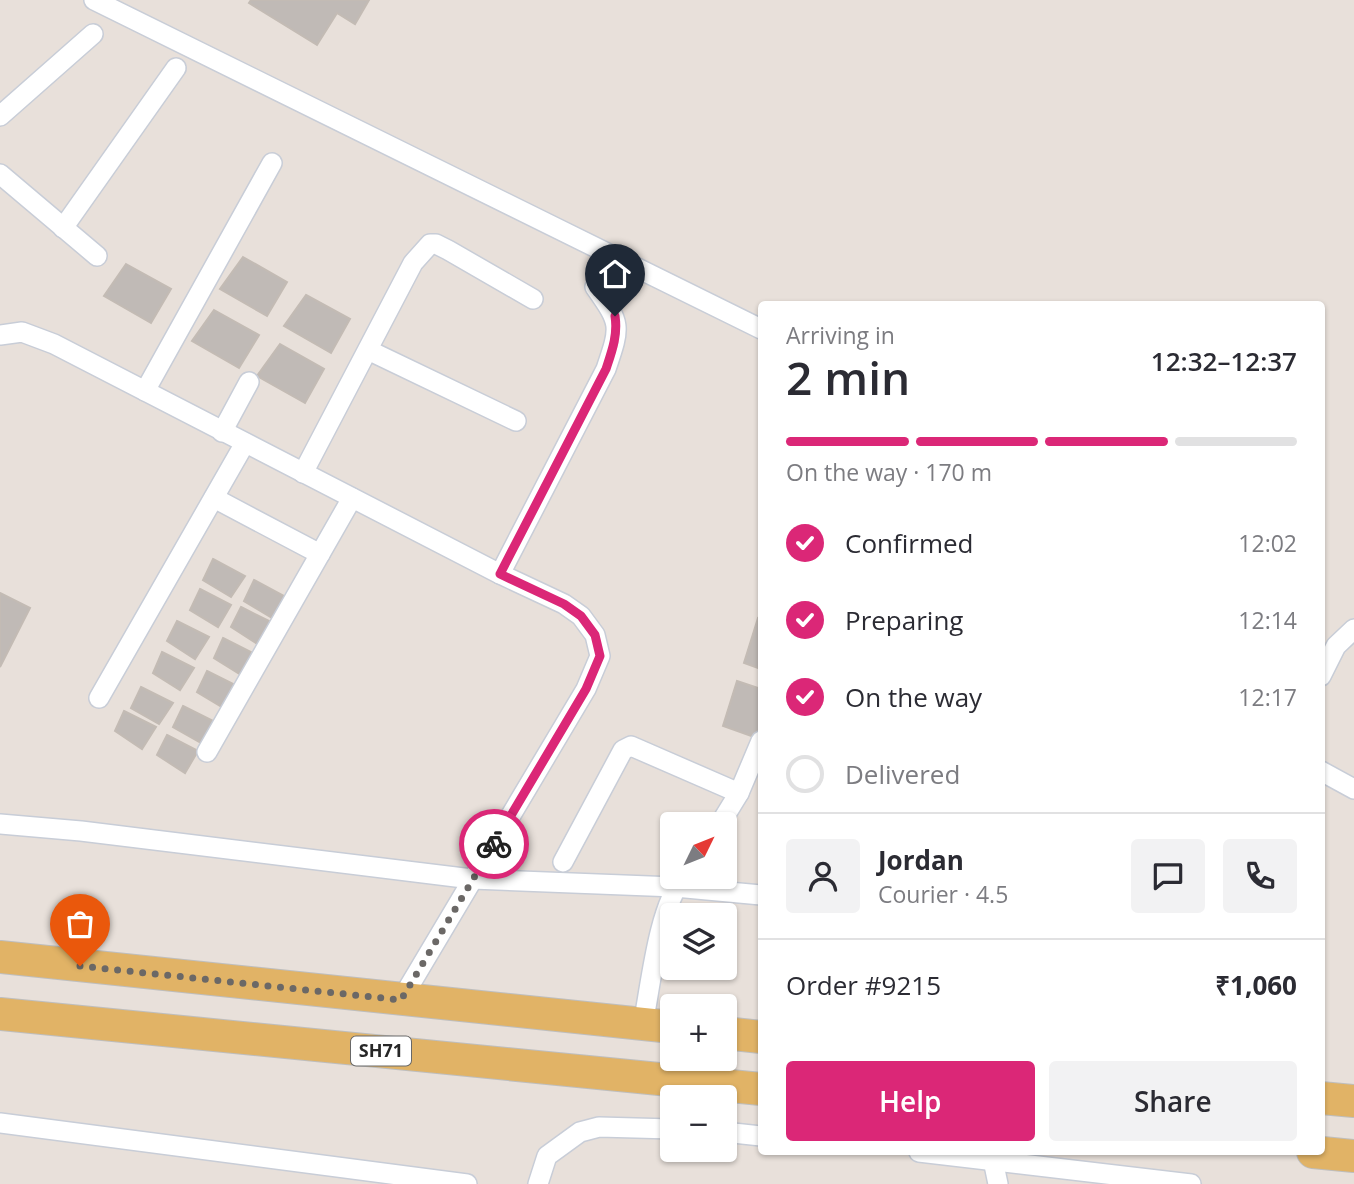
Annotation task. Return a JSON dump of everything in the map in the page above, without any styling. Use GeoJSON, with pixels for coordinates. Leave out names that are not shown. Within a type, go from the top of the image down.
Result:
{"type":"FeatureCollection","features":[{"type":"Feature","properties":{"kind":"main road"},"geometry":{"type":"LineString","coordinates":[[0,957],[657,1026]]}},
{"type":"Feature","properties":{"kind":"main road","name":"SH71"},"geometry":{"type":"LineString","coordinates":[[0,1014],[758,1089]]}},
{"type":"Feature","properties":{"kind":"main road"},"geometry":{"type":"LineString","coordinates":[[737,1034],[758,1037]]}},
{"type":"Feature","properties":{"kind":"main road"},"geometry":{"type":"LineString","coordinates":[[1325,1098],[1354,1101]]}},
{"type":"Feature","properties":{"kind":"main road"},"geometry":{"type":"LineString","coordinates":[[1325,1153],[1354,1156]]}},
{"type":"Feature","properties":{"kind":"street"},"geometry":{"type":"LineString","coordinates":[[94,0],[758,328]]}},
{"type":"Feature","properties":{"kind":"street"},"geometry":{"type":"LineString","coordinates":[[0,116],[93,34]]}},
{"type":"Feature","properties":{"kind":"street"},"geometry":{"type":"LineString","coordinates":[[63,228],[176,68]]}},
{"type":"Feature","properties":{"kind":"street"},"geometry":{"type":"LineString","coordinates":[[145,391],[272,163]]}},
{"type":"Feature","properties":{"kind":"street"},"geometry":{"type":"LineString","coordinates":[[0,174],[97,256]]}},
{"type":"Feature","properties":{"kind":"street"},"geometry":{"type":"LineString","coordinates":[[303,473],[413,263],[430,244],[448,250],[533,299]]}},
{"type":"Feature","properties":{"kind":"street"},"geometry":{"type":"LineString","coordinates":[[500,574],[606,369],[617,327],[615,316],[594,287]]}},
{"type":"Feature","properties":{"kind":"street"},"geometry":{"type":"LineString","coordinates":[[0,335],[22,332],[54,344],[500,574],[564,604],[581,616],[595,635],[600,656],[586,689],[401,1000]]}},
{"type":"Feature","properties":{"kind":"street"},"geometry":{"type":"LineString","coordinates":[[368,350],[516,421]]}},
{"type":"Feature","properties":{"kind":"street"},"geometry":{"type":"LineString","coordinates":[[222,432],[248,382]]}},
{"type":"Feature","properties":{"kind":"street"},"geometry":{"type":"LineString","coordinates":[[99,698],[246,443]]}},
{"type":"Feature","properties":{"kind":"street"},"geometry":{"type":"LineString","coordinates":[[214,498],[320,554]]}},
{"type":"Feature","properties":{"kind":"street"},"geometry":{"type":"LineString","coordinates":[[207,752],[352,498]]}},
{"type":"Feature","properties":{"kind":"street"},"geometry":{"type":"LineString","coordinates":[[1325,668],[1336,646],[1354,629]]}},
{"type":"Feature","properties":{"kind":"street"},"geometry":{"type":"LineString","coordinates":[[563,862],[623,750],[631,746],[740,793]]}},
{"type":"Feature","properties":{"kind":"street"},"geometry":{"type":"LineString","coordinates":[[728,812],[740,793],[758,748]]}},
{"type":"Feature","properties":{"kind":"street"},"geometry":{"type":"LineString","coordinates":[[1325,773],[1354,789]]}},
{"type":"Feature","properties":{"kind":"street"},"geometry":{"type":"LineString","coordinates":[[0,824],[95,832],[472,879],[660,882]]}},
{"type":"Feature","properties":{"kind":"street"},"geometry":{"type":"LineString","coordinates":[[657,1026],[666,910],[676,889]]}},
{"type":"Feature","properties":{"kind":"street"},"geometry":{"type":"LineString","coordinates":[[723,889],[758,895]]}},
{"type":"Feature","properties":{"kind":"street"},"geometry":{"type":"LineString","coordinates":[[0,1123],[467,1184]]}},
{"type":"Feature","properties":{"kind":"street"},"geometry":{"type":"LineString","coordinates":[[538,1184],[547,1156],[580,1132],[600,1127],[660,1129]]}},
{"type":"Feature","properties":{"kind":"street"},"geometry":{"type":"LineString","coordinates":[[737,1133],[758,1136]]}},
{"type":"Feature","properties":{"kind":"street"},"geometry":{"type":"LineString","coordinates":[[947,1155],[1191,1184]]}},
{"type":"Feature","properties":{"kind":"street"},"geometry":{"type":"LineString","coordinates":[[993,1160],[998,1184]]}},
{"type":"Feature","properties":{"kind":"building"},"geometry":{"type":"Polygon","coordinates":[[[251,0],[369,0],[355,24],[337,13],[317,45],[249,3],[251,0]]]}},
{"type":"Feature","properties":{"kind":"building"},"geometry":{"type":"Polygon","coordinates":[[[243,257],[287,282],[267,316],[220,289],[243,257]]]}},
{"type":"Feature","properties":{"kind":"building"},"geometry":{"type":"Polygon","coordinates":[[[126,264],[171,289],[151,323],[104,296],[126,264]]]}},
{"type":"Feature","properties":{"kind":"building"},"geometry":{"type":"Polygon","coordinates":[[[306,295],[350,319],[331,353],[284,326],[306,295]]]}},
{"type":"Feature","properties":{"kind":"building"},"geometry":{"type":"Polygon","coordinates":[[[214,310],[259,335],[239,368],[192,341],[214,310]]]}},
{"type":"Feature","properties":{"kind":"building"},"geometry":{"type":"Polygon","coordinates":[[[280,344],[324,369],[305,403],[257,376],[280,344]]]}},
{"type":"Feature","properties":{"kind":"building"},"geometry":{"type":"Polygon","coordinates":[[[213,559],[245,576],[231,597],[203,580],[213,559]]]}},
{"type":"Feature","properties":{"kind":"building"},"geometry":{"type":"Polygon","coordinates":[[[254,580],[286,597],[272,618],[244,601],[254,580]]]}},
{"type":"Feature","properties":{"kind":"building"},"geometry":{"type":"Polygon","coordinates":[[[200,589],[231,605],[218,627],[190,610],[200,589]]]}},
{"type":"Feature","properties":{"kind":"building"},"geometry":{"type":"Polygon","coordinates":[[[0,593],[30,608],[0,667],[0,593]]]}},
{"type":"Feature","properties":{"kind":"building"},"geometry":{"type":"Polygon","coordinates":[[[241,607],[273,623],[259,645],[231,627],[241,607]]]}},
{"type":"Feature","properties":{"kind":"building"},"geometry":{"type":"Polygon","coordinates":[[[758,618],[758,668],[744,663],[758,618]]]}},
{"type":"Feature","properties":{"kind":"building"},"geometry":{"type":"Polygon","coordinates":[[[177,621],[209,637],[195,659],[167,641],[177,621]]]}},
{"type":"Feature","properties":{"kind":"building"},"geometry":{"type":"Polygon","coordinates":[[[223,638],[255,654],[241,675],[214,658],[223,638]]]}},
{"type":"Feature","properties":{"kind":"building"},"geometry":{"type":"Polygon","coordinates":[[[162,652],[194,668],[180,690],[153,673],[162,652]]]}},
{"type":"Feature","properties":{"kind":"building"},"geometry":{"type":"Polygon","coordinates":[[[207,671],[239,687],[225,709],[197,692],[207,671]]]}},
{"type":"Feature","properties":{"kind":"building"},"geometry":{"type":"Polygon","coordinates":[[[737,681],[758,688],[758,738],[723,726],[737,681]]]}},
{"type":"Feature","properties":{"kind":"building"},"geometry":{"type":"Polygon","coordinates":[[[141,687],[173,703],[159,724],[131,708],[141,687]]]}},
{"type":"Feature","properties":{"kind":"building"},"geometry":{"type":"Polygon","coordinates":[[[183,706],[215,722],[201,743],[173,727],[183,706]]]}},
{"type":"Feature","properties":{"kind":"building"},"geometry":{"type":"Polygon","coordinates":[[[124,711],[156,727],[142,749],[115,731],[124,711]]]}},
{"type":"Feature","properties":{"kind":"building"},"geometry":{"type":"Polygon","coordinates":[[[167,735],[198,751],[185,773],[157,755],[167,735]]]}},
{"type":"Feature","properties":{"kind":"way so far"},"geometry":{"type":"LineString","coordinates":[[80,966],[401,1000],[494,844]]}},
{"type":"Feature","properties":{"kind":"route"},"geometry":{"type":"LineString","coordinates":[[494,844],[586,689],[600,656],[595,635],[581,616],[564,604],[500,574],[606,369],[617,327],[615,316]]}}]}
